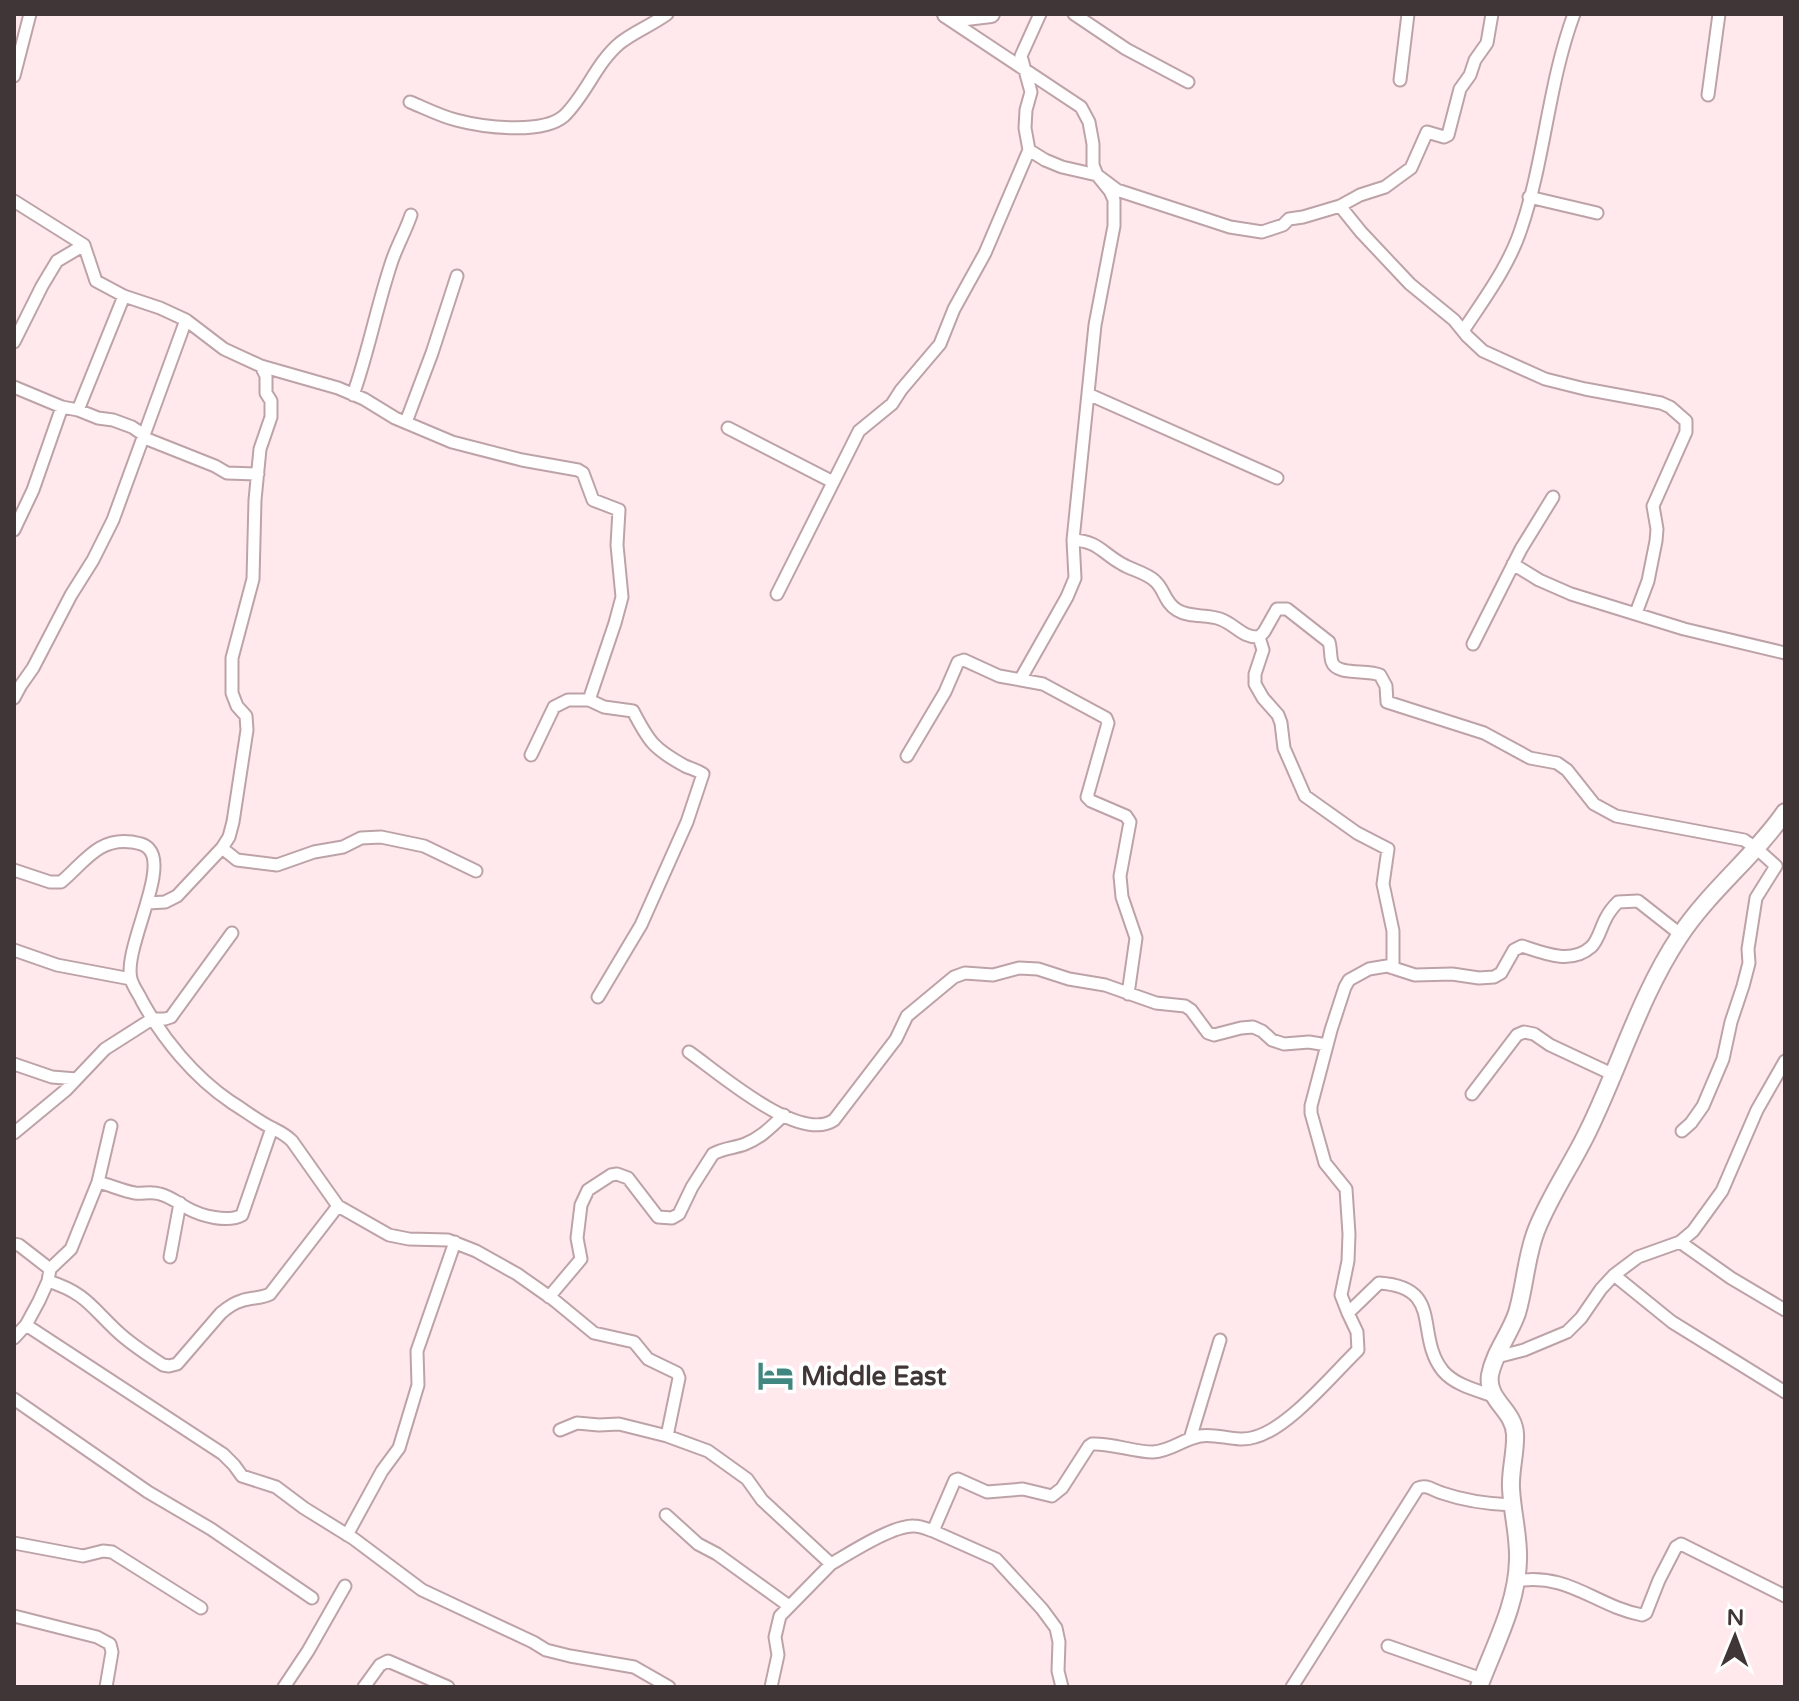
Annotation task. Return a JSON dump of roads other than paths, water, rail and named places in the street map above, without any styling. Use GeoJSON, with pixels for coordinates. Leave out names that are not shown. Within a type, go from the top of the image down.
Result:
{"type":"FeatureCollection","features":[{"type":"Feature","properties":{"kind":"street"},"geometry":{"type":"LineString","coordinates":[[14,76],[19,37],[30,14]]}},
{"type":"Feature","properties":{"kind":"street"},"geometry":{"type":"LineString","coordinates":[[410,102],[453,119],[493,127],[536,127],[553,122],[563,116],[603,60],[621,42],[667,14]]}},
{"type":"Feature","properties":{"kind":"street"},"geometry":{"type":"LineString","coordinates":[[943,14],[966,17],[991,14]]}},
{"type":"Feature","properties":{"kind":"street"},"geometry":{"type":"LineString","coordinates":[[943,14],[1081,107],[1089,122],[1093,165],[1110,191],[1115,212],[1095,325],[1073,540],[1075,578],[1020,680]]}},
{"type":"Feature","properties":{"kind":"street"},"geometry":{"type":"LineString","coordinates":[[777,594],[859,431],[892,404],[940,344],[954,309],[985,253],[1029,150],[1025,128],[1031,92],[1021,56],[1040,14]]}},
{"type":"Feature","properties":{"kind":"street"},"geometry":{"type":"LineString","coordinates":[[1074,14],[1126,49],[1188,82]]}},
{"type":"Feature","properties":{"kind":"street"},"geometry":{"type":"LineString","coordinates":[[1400,80],[1408,14]]}},
{"type":"Feature","properties":{"kind":"street"},"geometry":{"type":"LineString","coordinates":[[1029,150],[1062,167],[1097,175],[1117,190],[1230,227],[1262,232],[1283,225],[1289,219],[1340,206],[1385,187],[1409,169],[1427,132],[1444,137],[1448,135],[1460,89],[1487,43],[1492,14]]}},
{"type":"Feature","properties":{"kind":"street"},"geometry":{"type":"LineString","coordinates":[[1463,331],[1492,287],[1520,233],[1539,159],[1558,61],[1574,14]]}},
{"type":"Feature","properties":{"kind":"street"},"geometry":{"type":"LineString","coordinates":[[1708,95],[1719,14]]}},
{"type":"Feature","properties":{"kind":"street"},"geometry":{"type":"LineString","coordinates":[[1529,197],[1597,213]]}},
{"type":"Feature","properties":{"kind":"street"},"geometry":{"type":"LineString","coordinates":[[14,201],[84,245],[96,281],[124,296],[186,320],[224,349],[261,366],[338,388],[406,422],[462,445],[583,473],[593,500],[619,510],[617,545],[622,597],[589,700]]}},
{"type":"Feature","properties":{"kind":"street"},"geometry":{"type":"LineString","coordinates":[[1340,206],[1410,284],[1454,320],[1483,351],[1535,375],[1585,389],[1661,403],[1686,421],[1686,432],[1653,506],[1656,541],[1648,581],[1636,613]]}},
{"type":"Feature","properties":{"kind":"street"},"geometry":{"type":"LineString","coordinates":[[353,395],[391,264],[411,215]]}},
{"type":"Feature","properties":{"kind":"street"},"geometry":{"type":"LineString","coordinates":[[14,342],[57,261],[84,245]]}},
{"type":"Feature","properties":{"kind":"street"},"geometry":{"type":"LineString","coordinates":[[406,422],[457,276]]}},
{"type":"Feature","properties":{"kind":"street"},"geometry":{"type":"LineString","coordinates":[[78,410],[124,296]]}},
{"type":"Feature","properties":{"kind":"street"},"geometry":{"type":"LineString","coordinates":[[14,698],[113,520],[186,320]]}},
{"type":"Feature","properties":{"kind":"street"},"geometry":{"type":"LineString","coordinates":[[148,903],[165,902],[177,896],[222,848],[231,832],[247,730],[246,716],[237,706],[232,693],[232,658],[253,579],[260,449],[271,417],[271,401],[266,393],[266,376],[261,366]]}},
{"type":"Feature","properties":{"kind":"street"},"geometry":{"type":"LineString","coordinates":[[14,387],[62,407],[132,427],[147,439],[227,473],[258,474]]}},
{"type":"Feature","properties":{"kind":"street"},"geometry":{"type":"LineString","coordinates":[[1088,394],[1277,478]]}},
{"type":"Feature","properties":{"kind":"street"},"geometry":{"type":"LineString","coordinates":[[14,530],[33,490],[62,407]]}},
{"type":"Feature","properties":{"kind":"street"},"geometry":{"type":"LineString","coordinates":[[728,428],[833,482]]}},
{"type":"Feature","properties":{"kind":"street"},"geometry":{"type":"LineString","coordinates":[[1473,644],[1525,541],[1553,497]]}},
{"type":"Feature","properties":{"kind":"street"},"geometry":{"type":"LineString","coordinates":[[1073,540],[1091,543],[1122,564],[1153,579],[1176,610],[1194,616],[1219,618],[1248,636],[1259,637]]}},
{"type":"Feature","properties":{"kind":"street"},"geometry":{"type":"LineString","coordinates":[[1513,564],[1556,588],[1684,629],[1785,653]]}},
{"type":"Feature","properties":{"kind":"street"},"geometry":{"type":"LineString","coordinates":[[1259,637],[1277,609],[1287,609],[1329,642],[1332,661],[1337,668],[1380,675],[1386,686],[1387,702],[1484,733],[1530,758],[1557,763],[1567,770],[1594,804],[1616,816],[1744,840],[1776,866],[1757,895],[1748,949],[1749,963],[1723,1059],[1703,1106],[1682,1131]]}},
{"type":"Feature","properties":{"kind":"street"},"geometry":{"type":"LineString","coordinates":[[1259,637],[1263,650],[1255,684],[1280,719],[1284,748],[1305,796],[1351,829],[1388,849],[1383,884],[1393,931],[1393,968]]}},
{"type":"Feature","properties":{"kind":"street"},"geometry":{"type":"LineString","coordinates":[[907,756],[945,692],[958,662],[964,660],[991,673],[1043,684],[1108,720],[1086,794],[1091,801],[1126,816],[1130,822],[1120,876],[1122,897],[1136,938],[1128,994]]}},
{"type":"Feature","properties":{"kind":"street"},"geometry":{"type":"LineString","coordinates":[[531,755],[554,707],[568,700],[589,700],[608,708],[633,711],[646,737],[656,748],[703,774],[687,822],[641,925],[598,997]]}},
{"type":"Feature","properties":{"kind":"street"},"geometry":{"type":"LineString","coordinates":[[1388,1646],[1481,1683],[1512,1602],[1518,1550],[1511,1475],[1515,1427],[1493,1396],[1490,1378],[1516,1316],[1536,1231],[1589,1129],[1656,974],[1680,934],[1711,895],[1771,832],[1785,812]]}},
{"type":"Feature","properties":{"kind":"street"},"geometry":{"type":"LineString","coordinates":[[222,848],[242,861],[277,865],[314,852],[343,847],[361,838],[381,837],[424,846],[476,871]]}},
{"type":"Feature","properties":{"kind":"street"},"geometry":{"type":"LineString","coordinates":[[14,870],[50,882],[61,882],[85,858],[113,842],[145,845],[153,855],[153,871],[148,903],[134,948],[131,979],[152,1019],[191,1067],[228,1100],[283,1132],[338,1206],[389,1235],[455,1242],[498,1262],[594,1333],[634,1342],[648,1359],[677,1373],[679,1378],[667,1436]]}},
{"type":"Feature","properties":{"kind":"street"},"geometry":{"type":"LineString","coordinates":[[933,1531],[958,1479],[987,1492],[1023,1489],[1052,1496],[1062,1488],[1092,1444],[1150,1452],[1163,1451],[1190,1439],[1213,1435],[1256,1437],[1288,1418],[1358,1350],[1357,1332],[1341,1295],[1348,1261],[1346,1189],[1324,1159],[1311,1113],[1311,1101],[1327,1045],[1349,980],[1358,973],[1387,966],[1415,975],[1494,977],[1501,973],[1518,947],[1562,957],[1581,952],[1592,947],[1607,915],[1618,902],[1638,901],[1680,934]]}},
{"type":"Feature","properties":{"kind":"street"},"geometry":{"type":"LineString","coordinates":[[14,1133],[52,1103],[105,1049],[152,1019],[171,1017],[232,933]]}},
{"type":"Feature","properties":{"kind":"street"},"geometry":{"type":"LineString","coordinates":[[14,950],[57,965],[131,979]]}},
{"type":"Feature","properties":{"kind":"street"},"geometry":{"type":"LineString","coordinates":[[689,1052],[754,1101],[784,1115],[815,1124],[832,1122],[893,1043],[907,1016],[958,974],[993,975],[1019,968],[1105,985],[1156,1003],[1185,1006],[1208,1033],[1214,1035],[1253,1027],[1284,1044],[1309,1042],[1327,1045]]}},
{"type":"Feature","properties":{"kind":"street"},"geometry":{"type":"LineString","coordinates":[[1472,1094],[1517,1035],[1524,1032],[1534,1034],[1550,1045],[1612,1074]]}},
{"type":"Feature","properties":{"kind":"street"},"geometry":{"type":"LineString","coordinates":[[1497,1357],[1524,1350],[1567,1332],[1614,1275],[1638,1257],[1680,1242],[1693,1231],[1722,1191],[1757,1110],[1785,1061]]}},
{"type":"Feature","properties":{"kind":"street"},"geometry":{"type":"LineString","coordinates":[[14,1064],[40,1074],[76,1079]]}},
{"type":"Feature","properties":{"kind":"street"},"geometry":{"type":"LineString","coordinates":[[549,1297],[580,1262],[577,1235],[580,1210],[589,1189],[611,1175],[621,1175],[630,1181],[658,1217],[675,1217],[713,1154],[757,1138],[784,1115]]}},
{"type":"Feature","properties":{"kind":"street"},"geometry":{"type":"LineString","coordinates":[[14,1338],[26,1325],[49,1275],[71,1249],[98,1182],[111,1126]]}},
{"type":"Feature","properties":{"kind":"street"},"geometry":{"type":"LineString","coordinates":[[98,1182],[136,1193],[162,1194],[198,1213],[237,1218],[242,1215],[272,1128]]}},
{"type":"Feature","properties":{"kind":"street"},"geometry":{"type":"LineString","coordinates":[[170,1257],[180,1203]]}},
{"type":"Feature","properties":{"kind":"street"},"geometry":{"type":"LineString","coordinates":[[14,1244],[19,1245],[62,1286],[89,1301],[120,1334],[163,1365],[169,1366],[177,1364],[229,1307],[241,1300],[270,1294],[338,1206]]}},
{"type":"Feature","properties":{"kind":"street"},"geometry":{"type":"LineString","coordinates":[[347,1535],[382,1471],[399,1448],[418,1385],[417,1351],[455,1242]]}},
{"type":"Feature","properties":{"kind":"street"},"geometry":{"type":"LineString","coordinates":[[1680,1242],[1731,1278],[1785,1310]]}},
{"type":"Feature","properties":{"kind":"street"},"geometry":{"type":"LineString","coordinates":[[1614,1275],[1672,1322],[1785,1391]]}},
{"type":"Feature","properties":{"kind":"street"},"geometry":{"type":"LineString","coordinates":[[1348,1313],[1379,1283],[1411,1291],[1422,1302],[1432,1349],[1443,1370],[1453,1380],[1493,1396]]}},
{"type":"Feature","properties":{"kind":"street"},"geometry":{"type":"LineString","coordinates":[[26,1325],[223,1454],[242,1476],[276,1487],[422,1590],[546,1650],[583,1660],[634,1667],[669,1687]]}},
{"type":"Feature","properties":{"kind":"street"},"geometry":{"type":"LineString","coordinates":[[1190,1439],[1220,1340]]}},
{"type":"Feature","properties":{"kind":"street"},"geometry":{"type":"LineString","coordinates":[[14,1399],[148,1492],[211,1529],[312,1598]]}},
{"type":"Feature","properties":{"kind":"street"},"geometry":{"type":"LineString","coordinates":[[560,1430],[577,1423],[619,1424],[667,1436],[708,1451],[747,1479],[762,1500],[831,1564]]}},
{"type":"Feature","properties":{"kind":"street"},"geometry":{"type":"LineString","coordinates":[[1292,1687],[1420,1486],[1481,1504],[1512,1505]]}},
{"type":"Feature","properties":{"kind":"street"},"geometry":{"type":"LineString","coordinates":[[666,1515],[698,1544],[717,1554],[789,1606]]}},
{"type":"Feature","properties":{"kind":"street"},"geometry":{"type":"LineString","coordinates":[[771,1687],[778,1655],[775,1637],[777,1624],[789,1606],[831,1564],[883,1536],[905,1527],[920,1526],[996,1559],[1051,1619],[1058,1636],[1058,1671],[1062,1687]]}},
{"type":"Feature","properties":{"kind":"street"},"geometry":{"type":"LineString","coordinates":[[14,1543],[83,1556],[112,1552],[201,1608]]}},
{"type":"Feature","properties":{"kind":"street"},"geometry":{"type":"LineString","coordinates":[[1516,1581],[1561,1582],[1642,1615],[1646,1613],[1676,1547],[1681,1544],[1785,1596]]}},
{"type":"Feature","properties":{"kind":"street"},"geometry":{"type":"LineString","coordinates":[[284,1687],[345,1586]]}},
{"type":"Feature","properties":{"kind":"street"},"geometry":{"type":"LineString","coordinates":[[14,1616],[97,1637],[110,1644],[112,1652],[106,1687]]}},
{"type":"Feature","properties":{"kind":"street"},"geometry":{"type":"LineString","coordinates":[[364,1687],[380,1665],[388,1661],[448,1687]]}},
{"type":"Feature","properties":{"kind":"place","name":"Middle East"},"geometry":{"type":"Point","coordinates":[775,1376]}}]}
